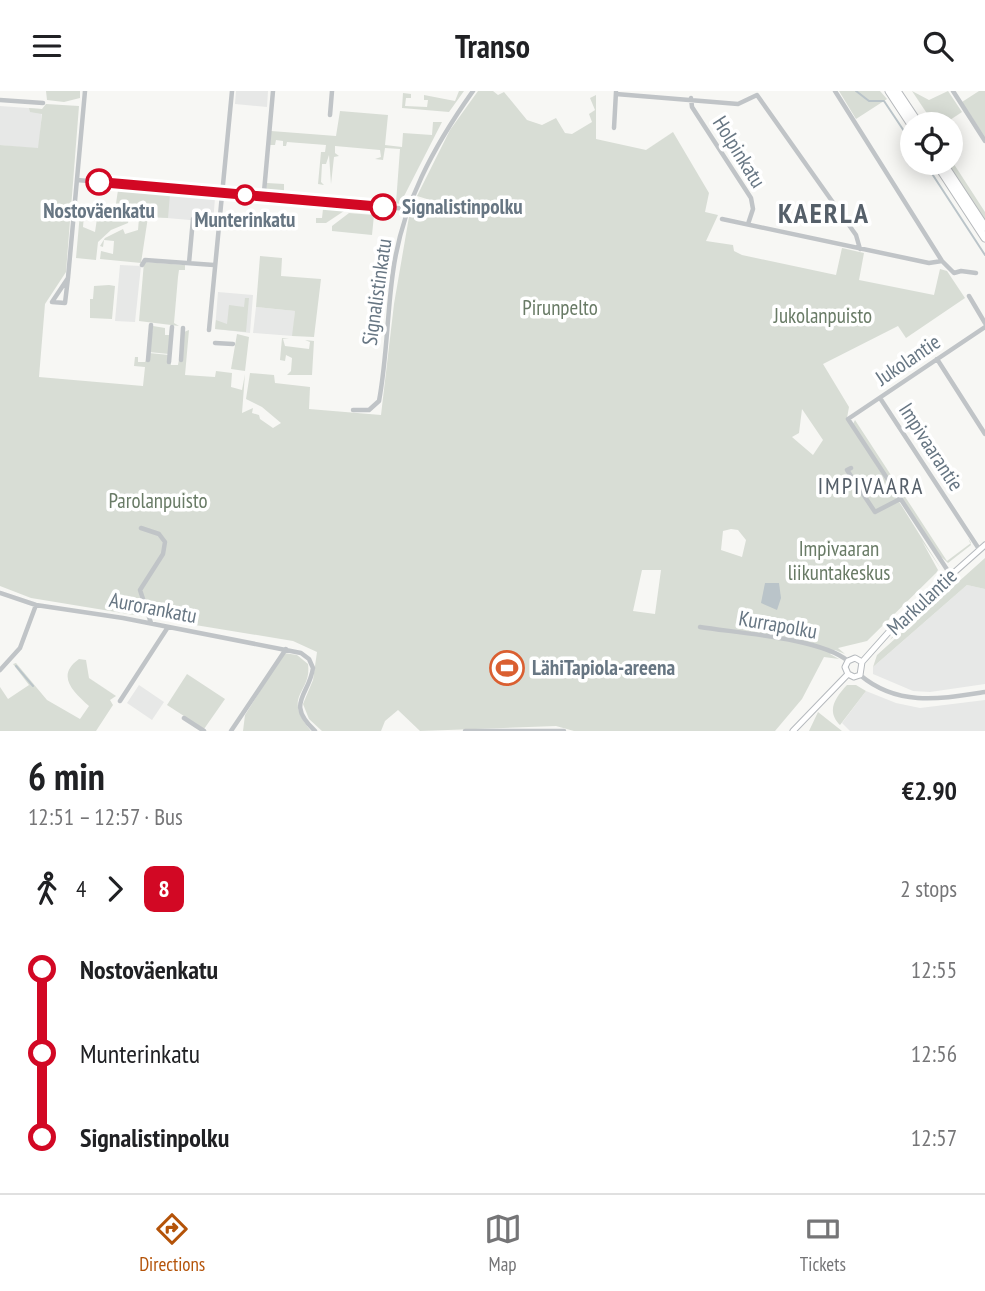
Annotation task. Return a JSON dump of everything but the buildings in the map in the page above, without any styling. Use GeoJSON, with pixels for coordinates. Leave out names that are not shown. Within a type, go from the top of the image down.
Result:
{"type":"FeatureCollection","features":[{"type":"Feature","properties":{"kind":"highway"},"geometry":{"type":"LineString","coordinates":[[889,91],[903,112]]}},
{"type":"Feature","properties":{"kind":"highway"},"geometry":{"type":"LineString","coordinates":[[897,91],[911,112]]}},
{"type":"Feature","properties":{"kind":"highway"},"geometry":{"type":"LineString","coordinates":[[944,175],[985,238]]}},
{"type":"Feature","properties":{"kind":"highway"},"geometry":{"type":"LineString","coordinates":[[951,175],[985,227]]}},
{"type":"Feature","properties":{"kind":"main road","name":"Markulantie"},"geometry":{"type":"LineString","coordinates":[[862,662],[895,625],[985,545]]}},
{"type":"Feature","properties":{"kind":"main road"},"geometry":{"type":"LineString","coordinates":[[855,658],[862,662],[860,674],[853,677],[848,674],[845,667],[848,661],[855,658]]}},
{"type":"Feature","properties":{"kind":"main road"},"geometry":{"type":"LineString","coordinates":[[793,731],[848,674]]}},
{"type":"Feature","properties":{"kind":"street"},"geometry":{"type":"LineString","coordinates":[[68,278],[56,291],[52,302],[65,303],[68,278],[85,91]]}},
{"type":"Feature","properties":{"kind":"street"},"geometry":{"type":"LineString","coordinates":[[209,330],[232,91]]}},
{"type":"Feature","properties":{"kind":"street"},"geometry":{"type":"LineString","coordinates":[[264,191],[273,91]]}},
{"type":"Feature","properties":{"kind":"street"},"geometry":{"type":"LineString","coordinates":[[330,115],[332,91]]}},
{"type":"Feature","properties":{"kind":"street","name":"Signalistinkatu"},"geometry":{"type":"LineString","coordinates":[[353,410],[369,410],[379,401],[393,269],[408,209],[436,147],[473,91]]}},
{"type":"Feature","properties":{"kind":"street"},"geometry":{"type":"LineString","coordinates":[[835,91],[935,245],[942,261],[954,273],[976,273]]}},
{"type":"Feature","properties":{"kind":"street"},"geometry":{"type":"LineString","coordinates":[[953,91],[985,141]]}},
{"type":"Feature","properties":{"kind":"street"},"geometry":{"type":"LineString","coordinates":[[614,128],[618,112],[616,92],[738,104],[757,95],[856,235],[860,249]]}},
{"type":"Feature","properties":{"kind":"street","name":"Holpinkatu"},"geometry":{"type":"LineString","coordinates":[[691,98],[694,111],[751,198],[753,209],[748,224]]}},
{"type":"Feature","properties":{"kind":"street"},"geometry":{"type":"LineString","coordinates":[[0,100],[43,103]]}},
{"type":"Feature","properties":{"kind":"street"},"geometry":{"type":"LineString","coordinates":[[77,180],[408,209]]}},
{"type":"Feature","properties":{"kind":"street"},"geometry":{"type":"LineString","coordinates":[[189,263],[193,219]]}},
{"type":"Feature","properties":{"kind":"street"},"geometry":{"type":"LineString","coordinates":[[722,219],[929,263],[942,261]]}},
{"type":"Feature","properties":{"kind":"street"},"geometry":{"type":"LineString","coordinates":[[142,265],[145,260],[215,265]]}},
{"type":"Feature","properties":{"kind":"street"},"geometry":{"type":"LineString","coordinates":[[969,296],[985,325]]}},
{"type":"Feature","properties":{"kind":"street"},"geometry":{"type":"LineString","coordinates":[[148,360],[151,325]]}},
{"type":"Feature","properties":{"kind":"street","name":"Jukolantie"},"geometry":{"type":"LineString","coordinates":[[900,499],[848,419],[985,325]]}},
{"type":"Feature","properties":{"kind":"street"},"geometry":{"type":"LineString","coordinates":[[169,362],[172,327]]}},
{"type":"Feature","properties":{"kind":"street"},"geometry":{"type":"LineString","coordinates":[[181,360],[183,328]]}},
{"type":"Feature","properties":{"kind":"street"},"geometry":{"type":"LineString","coordinates":[[215,343],[233,344]]}},
{"type":"Feature","properties":{"kind":"street"},"geometry":{"type":"LineString","coordinates":[[937,359],[985,434]]}},
{"type":"Feature","properties":{"kind":"street","name":"Impivaarantie"},"geometry":{"type":"LineString","coordinates":[[880,398],[979,549]]}},
{"type":"Feature","properties":{"kind":"street"},"geometry":{"type":"LineString","coordinates":[[851,468],[847,470],[873,510],[880,512],[900,499],[950,574]]}},
{"type":"Feature","properties":{"kind":"street"},"geometry":{"type":"LineString","coordinates":[[141,528],[159,534],[166,545],[140,590],[151,623]]}},
{"type":"Feature","properties":{"kind":"street","name":"Aurorankatu"},"geometry":{"type":"LineString","coordinates":[[0,593],[36,605],[151,623],[301,653],[309,659],[313,670],[301,696],[300,709],[315,731]]}},
{"type":"Feature","properties":{"kind":"street"},"geometry":{"type":"LineString","coordinates":[[0,670],[20,648],[36,605]]}},
{"type":"Feature","properties":{"kind":"street"},"geometry":{"type":"LineString","coordinates":[[120,701],[168,627]]}},
{"type":"Feature","properties":{"kind":"street","name":"Kurrapolku"},"geometry":{"type":"LineString","coordinates":[[700,627],[807,644],[833,652],[848,661]]}},
{"type":"Feature","properties":{"kind":"street"},"geometry":{"type":"LineString","coordinates":[[231,731],[286,649]]}},
{"type":"Feature","properties":{"kind":"street"},"geometry":{"type":"LineString","coordinates":[[860,674],[884,690],[918,700],[985,692]]}},
{"type":"Feature","properties":{"kind":"street"},"geometry":{"type":"LineString","coordinates":[[184,718],[204,731]]}},
{"type":"Feature","properties":{"kind":"street"},"geometry":{"type":"LineString","coordinates":[[465,731],[564,731]]}},
{"type":"Feature","properties":{"kind":"shaded area"},"geometry":{"type":"Polygon","coordinates":[[[236,91],[268,91],[267,107],[235,104],[236,91]]]}},
{"type":"Feature","properties":{"kind":"shaded area"},"geometry":{"type":"Polygon","coordinates":[[[0,106],[42,109],[39,149],[0,145],[0,106]]]}},
{"type":"Feature","properties":{"kind":"shaded area"},"geometry":{"type":"Polygon","coordinates":[[[157,193],[215,198],[213,222],[155,217],[157,193]]]}},
{"type":"Feature","properties":{"kind":"shaded area"},"geometry":{"type":"Polygon","coordinates":[[[120,265],[141,266],[135,322],[115,321],[120,265]]]}},
{"type":"Feature","properties":{"kind":"shaded area"},"geometry":{"type":"Polygon","coordinates":[[[218,292],[253,295],[250,333],[215,329],[218,292]]]}},
{"type":"Feature","properties":{"kind":"shaded area"},"geometry":{"type":"Polygon","coordinates":[[[256,307],[295,311],[293,336],[253,333],[256,307]]]}},
{"type":"Feature","properties":{"kind":"shaded area"},"geometry":{"type":"Polygon","coordinates":[[[765,583],[779,583],[781,598],[777,610],[761,603],[765,583]]]}},
{"type":"Feature","properties":{"kind":"shaded area"},"geometry":{"type":"Polygon","coordinates":[[[967,585],[985,589],[985,684],[930,692],[913,691],[873,674],[873,667],[967,585]]]}},
{"type":"Feature","properties":{"kind":"shaded area"},"geometry":{"type":"Polygon","coordinates":[[[139,685],[164,702],[152,720],[127,703],[139,685]]]}},
{"type":"Feature","properties":{"kind":"shaded area"},"geometry":{"type":"Polygon","coordinates":[[[866,691],[896,703],[920,708],[985,700],[985,731],[850,731],[842,723],[866,691]]]}},
{"type":"Feature","properties":{"kind":"green space"},"geometry":{"type":"Polygon","coordinates":[[[46,91],[80,91],[80,98],[64,102],[47,100],[46,91]]]}},
{"type":"Feature","properties":{"kind":"green space"},"geometry":{"type":"Polygon","coordinates":[[[459,91],[464,91],[449,112],[402,108],[403,93],[411,94],[411,98],[406,98],[405,106],[427,107],[428,100],[424,100],[424,95],[455,101],[459,91]]]}},
{"type":"Feature","properties":{"kind":"green space"},"geometry":{"type":"Polygon","coordinates":[[[478,91],[493,91],[498,95],[504,92],[527,120],[542,125],[556,118],[565,133],[572,134],[592,122],[589,114],[595,110],[590,98],[596,95],[596,139],[646,150],[673,132],[709,193],[705,212],[718,215],[706,241],[733,245],[734,251],[742,255],[836,275],[842,248],[864,253],[859,280],[934,295],[940,269],[947,271],[965,298],[906,338],[898,326],[823,364],[849,407],[847,418],[941,569],[922,541],[938,570],[936,573],[867,641],[838,648],[845,654],[835,650],[830,654],[839,659],[824,657],[802,699],[775,731],[574,731],[556,726],[420,731],[398,710],[385,721],[381,731],[322,731],[309,719],[303,704],[313,680],[317,652],[293,641],[31,598],[0,586],[0,145],[38,148],[42,114],[30,112],[29,108],[42,109],[46,104],[79,106],[66,272],[45,304],[39,377],[143,386],[145,367],[134,366],[135,357],[138,357],[138,362],[145,362],[149,353],[169,355],[171,365],[178,365],[184,332],[189,330],[185,375],[215,377],[216,371],[232,373],[231,387],[242,390],[245,374],[242,413],[253,408],[252,413],[259,415],[260,419],[273,428],[281,423],[262,407],[246,399],[250,373],[274,375],[275,383],[310,387],[309,409],[381,415],[394,304],[410,211],[413,205],[428,206],[431,214],[427,215],[436,217],[442,208],[460,210],[461,202],[442,199],[440,203],[417,196],[450,130],[478,91]],[[802,409],[799,433],[792,437],[813,455],[823,440],[802,409]],[[738,530],[723,531],[721,550],[742,557],[746,540],[738,530]],[[642,570],[633,611],[655,614],[661,570],[642,570]]]}},
{"type":"Feature","properties":{"kind":"green space"},"geometry":{"type":"Polygon","coordinates":[[[839,91],[880,91],[887,99],[856,119],[839,91]]]}},
{"type":"Feature","properties":{"kind":"green space"},"geometry":{"type":"Polygon","coordinates":[[[912,91],[929,100],[948,91],[962,112],[926,112],[912,91]]]}},
{"type":"Feature","properties":{"kind":"green space"},"geometry":{"type":"Polygon","coordinates":[[[979,91],[985,91],[985,137],[962,102],[979,91]]]}},
{"type":"Feature","properties":{"kind":"green space"},"geometry":{"type":"Polygon","coordinates":[[[340,111],[388,115],[385,145],[402,147],[403,133],[432,135],[433,122],[442,122],[400,204],[396,203],[400,149],[385,148],[383,160],[375,159],[381,157],[380,150],[335,146],[335,153],[339,156],[334,157],[331,184],[329,155],[326,164],[322,164],[321,182],[324,185],[318,184],[321,152],[325,152],[326,145],[287,142],[286,146],[283,146],[283,141],[276,140],[275,145],[270,145],[271,131],[336,136],[340,111]]]}},
{"type":"Feature","properties":{"kind":"green space"},"geometry":{"type":"Polygon","coordinates":[[[954,175],[961,175],[985,212],[985,222],[954,175]]]}},
{"type":"Feature","properties":{"kind":"green space"},"geometry":{"type":"Polygon","coordinates":[[[267,183],[284,184],[284,193],[326,198],[265,194],[267,183]]]}},
{"type":"Feature","properties":{"kind":"green space"},"geometry":{"type":"Polygon","coordinates":[[[118,190],[170,194],[168,218],[148,217],[141,263],[100,259],[101,251],[113,254],[114,241],[104,240],[103,247],[100,246],[105,238],[123,229],[125,234],[138,230],[139,218],[129,217],[128,223],[111,230],[98,242],[96,260],[76,258],[80,213],[95,212],[93,215],[84,215],[83,227],[95,232],[98,212],[113,214],[110,216],[114,217],[118,190]]]}},
{"type":"Feature","properties":{"kind":"green space"},"geometry":{"type":"Polygon","coordinates":[[[293,202],[378,211],[344,211],[326,223],[316,223],[316,218],[322,218],[323,209],[290,206],[293,202]]]}},
{"type":"Feature","properties":{"kind":"green space"},"geometry":{"type":"Polygon","coordinates":[[[349,213],[374,215],[372,235],[332,231],[332,226],[349,213]]]}},
{"type":"Feature","properties":{"kind":"green space"},"geometry":{"type":"Polygon","coordinates":[[[260,256],[282,258],[281,276],[321,279],[314,337],[292,336],[295,311],[256,307],[260,256]]]}},
{"type":"Feature","properties":{"kind":"green space"},"geometry":{"type":"Polygon","coordinates":[[[144,262],[185,265],[185,270],[179,270],[178,277],[174,323],[179,326],[139,321],[144,262]]]}},
{"type":"Feature","properties":{"kind":"green space"},"geometry":{"type":"Polygon","coordinates":[[[94,286],[115,286],[112,319],[90,318],[90,299],[93,299],[94,286]]]}},
{"type":"Feature","properties":{"kind":"green space"},"geometry":{"type":"Polygon","coordinates":[[[245,298],[249,298],[246,332],[215,329],[216,320],[227,324],[229,305],[244,307],[245,298]]]}},
{"type":"Feature","properties":{"kind":"green space"},"geometry":{"type":"Polygon","coordinates":[[[153,326],[165,328],[165,335],[169,335],[170,328],[169,354],[149,352],[153,326]]]}},
{"type":"Feature","properties":{"kind":"green space"},"geometry":{"type":"Polygon","coordinates":[[[237,334],[249,337],[245,371],[231,369],[237,334]]]}},
{"type":"Feature","properties":{"kind":"green space"},"geometry":{"type":"Polygon","coordinates":[[[282,338],[289,339],[283,339],[285,346],[309,349],[310,342],[305,340],[314,341],[312,375],[287,375],[291,371],[292,358],[286,355],[285,361],[280,360],[282,338]]]}},
{"type":"Feature","properties":{"kind":"green space"},"geometry":{"type":"Polygon","coordinates":[[[855,420],[947,561],[970,543],[971,545],[948,563],[938,554],[853,424],[855,420]]]}},
{"type":"Feature","properties":{"kind":"green space"},"geometry":{"type":"Polygon","coordinates":[[[985,558],[985,589],[967,585],[873,667],[877,655],[985,558]]]}},
{"type":"Feature","properties":{"kind":"green space"},"geometry":{"type":"Polygon","coordinates":[[[946,584],[948,587],[890,640],[903,621],[946,584]]]}},
{"type":"Feature","properties":{"kind":"green space"},"geometry":{"type":"Polygon","coordinates":[[[284,653],[297,655],[308,664],[308,674],[298,702],[298,710],[311,731],[243,731],[245,715],[284,653]]]}},
{"type":"Feature","properties":{"kind":"green space"},"geometry":{"type":"Polygon","coordinates":[[[79,659],[86,660],[89,678],[116,696],[110,700],[113,705],[96,731],[0,731],[0,687],[8,699],[29,685],[13,664],[16,663],[47,700],[80,719],[89,706],[69,684],[68,678],[72,665],[79,659]]]}},
{"type":"Feature","properties":{"kind":"green space"},"geometry":{"type":"Polygon","coordinates":[[[187,674],[225,699],[204,729],[167,705],[187,674]]]}},
{"type":"Feature","properties":{"kind":"green space"},"geometry":{"type":"Polygon","coordinates":[[[847,685],[856,685],[866,691],[840,725],[833,710],[847,685]]]}},
{"type":"Feature","properties":{"kind":"green space"},"geometry":{"type":"Polygon","coordinates":[[[818,712],[842,731],[809,731],[818,712]]]}},
{"type":"Feature","properties":{"kind":"waterway"},"geometry":{"type":"LineString","coordinates":[[856,91],[869,101],[884,101],[900,125]]}},
{"type":"Feature","properties":{"kind":"waterway"},"geometry":{"type":"LineString","coordinates":[[933,175],[985,255]]}},
{"type":"Feature","properties":{"kind":"waterway"},"geometry":{"type":"LineString","coordinates":[[16,666],[33,686]]}},
{"type":"Feature","properties":{"kind":"bus line","name":"8"},"geometry":{"type":"LineString","coordinates":[[99,182],[383,207]]}},
{"type":"Feature","properties":{"kind":"place","name":"Nostoväenkatu"},"geometry":{"type":"Point","coordinates":[99,182]}},
{"type":"Feature","properties":{"kind":"place","name":"Munterinkatu"},"geometry":{"type":"Point","coordinates":[245,195]}},
{"type":"Feature","properties":{"kind":"place","name":"Signalistinpolku"},"geometry":{"type":"Point","coordinates":[383,207]}},
{"type":"Feature","properties":{"kind":"place","name":"LähiTapiola-areena"},"geometry":{"type":"Point","coordinates":[507,668]}},
{"type":"Feature","properties":{"kind":"district","name":"KAERLA"},"geometry":{"type":"Point","coordinates":[824,213]}},
{"type":"Feature","properties":{"kind":"district","name":"IMPIVAARA"},"geometry":{"type":"Point","coordinates":[871,486]}},
{"type":"Feature","properties":{"kind":"park label","name":"Pirunpelto"},"geometry":{"type":"Point","coordinates":[560,308]}},
{"type":"Feature","properties":{"kind":"park label","name":"Jukolanpuisto"},"geometry":{"type":"Point","coordinates":[823,316]}},
{"type":"Feature","properties":{"kind":"park label","name":"Parolanpuisto"},"geometry":{"type":"Point","coordinates":[158,501]}},
{"type":"Feature","properties":{"kind":"park label","name":"Impivaaran liikuntakeskus"},"geometry":{"type":"Point","coordinates":[839,561]}}]}
